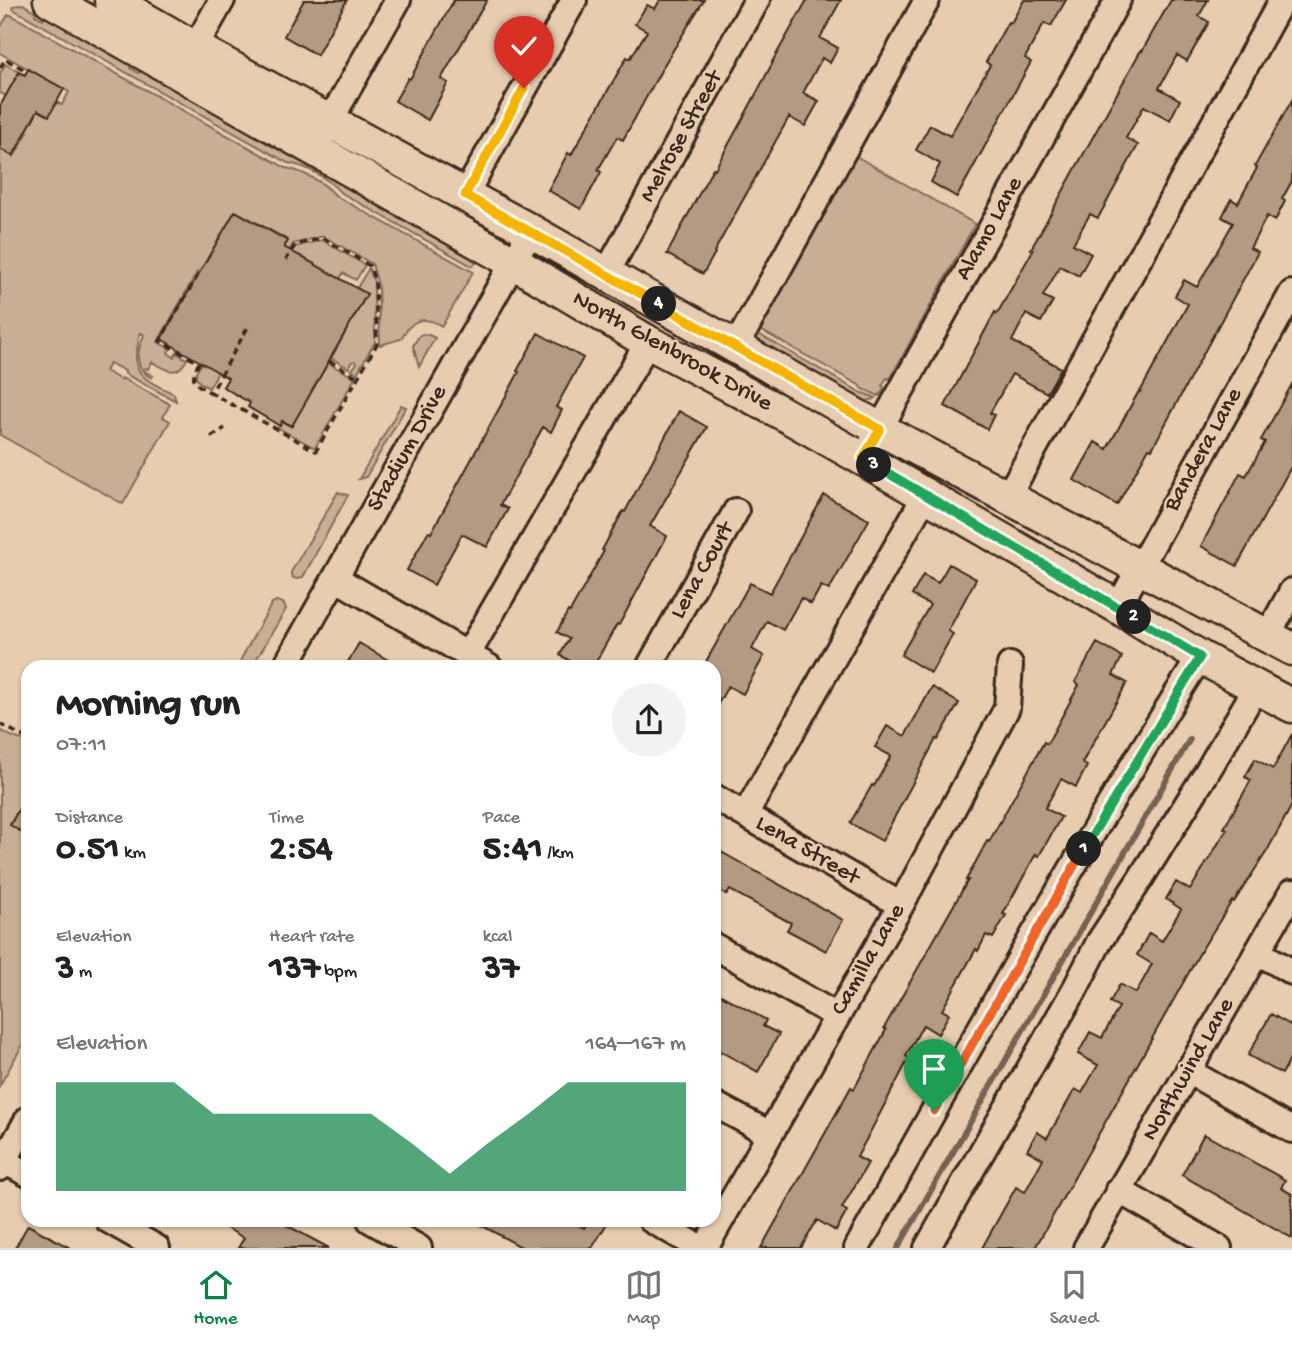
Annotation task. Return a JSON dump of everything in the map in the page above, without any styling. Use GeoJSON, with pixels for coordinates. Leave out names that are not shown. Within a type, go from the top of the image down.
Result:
{"type":"FeatureCollection","features":[{"type":"Feature","properties":{"kind":"main road","name":"North Glenbrook Drive"},"geometry":{"type":"LineString","coordinates":[[50,0],[513,262],[648,342],[863,458],[1200,657],[1292,706]]}},
{"type":"Feature","properties":{"kind":"main road","name":"North Glenbrook Drive"},"geometry":{"type":"LineString","coordinates":[[111,0],[531,231],[880,429],[1280,642]]}},
{"type":"Feature","properties":{"kind":"street"},"geometry":{"type":"LineString","coordinates":[[195,48],[222,0]]}},
{"type":"Feature","properties":{"kind":"street"},"geometry":{"type":"LineString","coordinates":[[313,150],[398,0]]}},
{"type":"Feature","properties":{"kind":"street"},"geometry":{"type":"LineString","coordinates":[[465,195],[574,0]]}},
{"type":"Feature","properties":{"kind":"street","name":"Melrose Street"},"geometry":{"type":"LineString","coordinates":[[606,274],[757,0]]}},
{"type":"Feature","properties":{"kind":"street"},"geometry":{"type":"LineString","coordinates":[[735,348],[928,0]]}},
{"type":"Feature","properties":{"kind":"street","name":"Alamo Lane"},"geometry":{"type":"LineString","coordinates":[[863,458],[1118,0]]}},
{"type":"Feature","properties":{"kind":"street"},"geometry":{"type":"LineString","coordinates":[[1007,498],[1282,0]]}},
{"type":"Feature","properties":{"kind":"street","name":"Stadium Drive"},"geometry":{"type":"LineString","coordinates":[[289,660],[531,231]]}},
{"type":"Feature","properties":{"kind":"street","name":"Bandera Lane"},"geometry":{"type":"LineString","coordinates":[[1118,607],[1292,293]]}},
{"type":"Feature","properties":{"kind":"street"},"geometry":{"type":"LineString","coordinates":[[468,654],[648,342]]}},
{"type":"Feature","properties":{"kind":"street"},"geometry":{"type":"LineString","coordinates":[[745,815],[925,496]]}},
{"type":"Feature","properties":{"kind":"street","name":"Lena Court"},"geometry":{"type":"LineString","coordinates":[[653,660],[736,511]]}},
{"type":"Feature","properties":{"kind":"street"},"geometry":{"type":"LineString","coordinates":[[335,579],[478,660]]}},
{"type":"Feature","properties":{"kind":"street"},"geometry":{"type":"LineString","coordinates":[[1280,642],[1292,592]]}},
{"type":"Feature","properties":{"kind":"street"},"geometry":{"type":"LineString","coordinates":[[857,1248],[1018,962],[1200,657]]}},
{"type":"Feature","properties":{"kind":"street","name":"Camilla Lane"},"geometry":{"type":"LineString","coordinates":[[721,1218],[901,905],[1007,708],[1010,665]]}},
{"type":"Feature","properties":{"kind":"street"},"geometry":{"type":"LineString","coordinates":[[927,1248],[1075,989],[1099,942],[1173,827],[1257,686]]}},
{"type":"Feature","properties":{"kind":"street","name":"Lena Street"},"geometry":{"type":"LineString","coordinates":[[721,801],[901,905]]}},
{"type":"Feature","properties":{"kind":"street","name":"Northwind Lane"},"geometry":{"type":"LineString","coordinates":[[1086,1248],[1292,892]]}},
{"type":"Feature","properties":{"kind":"street"},"geometry":{"type":"LineString","coordinates":[[721,950],[837,1016]]}},
{"type":"Feature","properties":{"kind":"street"},"geometry":{"type":"LineString","coordinates":[[1258,952],[1292,972]]}},
{"type":"Feature","properties":{"kind":"street"},"geometry":{"type":"LineString","coordinates":[[1188,1071],[1292,1130]]}},
{"type":"Feature","properties":{"kind":"street"},"geometry":{"type":"LineString","coordinates":[[721,1108],[771,1134]]}},
{"type":"Feature","properties":{"kind":"street"},"geometry":{"type":"LineString","coordinates":[[21,1131],[2,1164],[21,1171]]}},
{"type":"Feature","properties":{"kind":"street"},"geometry":{"type":"LineString","coordinates":[[1118,1190],[1219,1248]]}},
{"type":"Feature","properties":{"kind":"street"},"geometry":{"type":"LineString","coordinates":[[120,1227],[157,1248]]}},
{"type":"Feature","properties":{"kind":"street"},"geometry":{"type":"LineString","coordinates":[[382,1227],[419,1248]]}},
{"type":"Feature","properties":{"kind":"street"},"geometry":{"type":"LineString","coordinates":[[664,1227],[703,1248]]}},
{"type":"Feature","properties":{"kind":"street","name":"Camilla Lane"},"geometry":{"type":"LineString","coordinates":[[703,1248],[716,1227]]}},
{"type":"Feature","properties":{"kind":"path"},"geometry":{"type":"LineString","coordinates":[[0,68],[5,59],[27,71]]}},
{"type":"Feature","properties":{"kind":"path"},"geometry":{"type":"LineString","coordinates":[[198,275],[160,341],[199,363],[193,373],[198,385],[316,451],[377,344],[375,282],[370,266],[323,238],[295,245],[286,260]]}},
{"type":"Feature","properties":{"kind":"path"},"geometry":{"type":"LineString","coordinates":[[211,394],[249,325]]}},
{"type":"Feature","properties":{"kind":"path"},"geometry":{"type":"LineString","coordinates":[[329,361],[358,377]]}},
{"type":"Feature","properties":{"kind":"path"},"geometry":{"type":"LineString","coordinates":[[211,437],[225,428]]}},
{"type":"Feature","properties":{"kind":"path"},"geometry":{"type":"LineString","coordinates":[[0,724],[21,735]]}},
{"type":"Feature","properties":{"kind":"shaded area"},"geometry":{"type":"Polygon","coordinates":[[[23,4],[36,12],[35,15],[52,19],[122,58],[131,65],[130,68],[139,73],[147,73],[371,199],[370,201],[382,208],[383,206],[470,255],[476,263],[472,266],[340,192],[316,173],[288,163],[13,9],[14,6],[23,4]]]}},
{"type":"Feature","properties":{"kind":"shaded area"},"geometry":{"type":"Polygon","coordinates":[[[8,15],[286,168],[313,178],[336,196],[473,272],[442,326],[429,321],[418,321],[409,327],[401,339],[380,345],[378,285],[372,264],[323,236],[293,244],[284,260],[279,257],[288,240],[236,211],[201,274],[197,272],[158,342],[170,349],[168,353],[174,357],[176,353],[187,359],[180,369],[172,371],[152,362],[148,369],[143,370],[153,376],[151,378],[145,374],[141,369],[138,359],[144,335],[141,333],[139,336],[136,358],[139,371],[149,381],[174,394],[176,401],[110,363],[105,371],[170,404],[163,417],[170,421],[123,504],[0,435],[0,149],[14,157],[28,132],[5,119],[56,102],[62,105],[69,92],[0,53],[0,28],[8,15]]]}},
{"type":"Feature","properties":{"kind":"shaded area"},"geometry":{"type":"Polygon","coordinates":[[[5,64],[19,72],[6,96],[0,93],[0,74],[5,64]]]}},
{"type":"Feature","properties":{"kind":"shaded area"},"geometry":{"type":"Polygon","coordinates":[[[854,155],[975,224],[890,379],[887,378],[882,386],[885,388],[879,396],[757,328],[854,155]]]}},
{"type":"Feature","properties":{"kind":"shaded area"},"geometry":{"type":"Polygon","coordinates":[[[322,240],[365,265],[356,280],[343,273],[340,279],[299,255],[293,265],[287,262],[295,247],[322,240]]]}},
{"type":"Feature","properties":{"kind":"shaded area"},"geometry":{"type":"Polygon","coordinates":[[[369,268],[374,282],[375,342],[357,373],[352,370],[357,363],[355,361],[351,362],[349,368],[331,358],[367,294],[357,288],[369,268]]]}},
{"type":"Feature","properties":{"kind":"shaded area"},"geometry":{"type":"Polygon","coordinates":[[[755,332],[860,392],[876,398],[861,400],[838,387],[836,389],[755,341],[755,332]]]}},
{"type":"Feature","properties":{"kind":"shaded area"},"geometry":{"type":"Polygon","coordinates":[[[240,333],[209,388],[199,382],[196,377],[200,366],[240,333]]]}},
{"type":"Feature","properties":{"kind":"shaded area"},"geometry":{"type":"Polygon","coordinates":[[[422,334],[435,338],[419,367],[413,346],[422,334]]]}},
{"type":"Feature","properties":{"kind":"shaded area"},"geometry":{"type":"Polygon","coordinates":[[[328,363],[355,378],[315,448],[278,428],[282,422],[291,427],[328,363]]]}},
{"type":"Feature","properties":{"kind":"shaded area"},"geometry":{"type":"Polygon","coordinates":[[[401,405],[406,407],[366,477],[359,479],[401,405]]]}},
{"type":"Feature","properties":{"kind":"shaded area"},"geometry":{"type":"Polygon","coordinates":[[[338,492],[348,495],[303,577],[293,578],[291,572],[338,492]]]}},
{"type":"Feature","properties":{"kind":"shaded area"},"geometry":{"type":"Polygon","coordinates":[[[272,603],[283,603],[286,609],[256,660],[241,660],[241,659],[272,603]]]}},
{"type":"Feature","properties":{"kind":"shaded area"},"geometry":{"type":"Polygon","coordinates":[[[0,730],[21,740],[21,1048],[0,1085],[0,730]]]}},
{"type":"Feature","properties":{"kind":"building"},"geometry":{"type":"Polygon","coordinates":[[[304,0],[347,0],[317,55],[284,36],[304,0]]]}},
{"type":"Feature","properties":{"kind":"building"},"geometry":{"type":"Polygon","coordinates":[[[454,0],[487,0],[441,79],[448,83],[428,120],[395,101],[454,0]]]}},
{"type":"Feature","properties":{"kind":"building"},"geometry":{"type":"Polygon","coordinates":[[[660,0],[704,0],[623,140],[617,137],[598,170],[601,172],[581,209],[548,190],[627,57],[630,59],[647,31],[635,24],[647,5],[655,9],[660,0]]]}},
{"type":"Feature","properties":{"kind":"building"},"geometry":{"type":"Polygon","coordinates":[[[807,0],[841,0],[820,38],[838,48],[830,63],[822,58],[803,93],[819,101],[805,126],[789,117],[703,274],[667,254],[807,0]]]}},
{"type":"Feature","properties":{"kind":"building"},"geometry":{"type":"Polygon","coordinates":[[[1024,0],[1066,0],[1051,26],[1044,23],[1025,58],[1031,62],[957,197],[931,182],[940,164],[916,150],[930,125],[950,136],[990,65],[986,62],[1008,22],[1011,23],[1024,0]]]}},
{"type":"Feature","properties":{"kind":"building"},"geometry":{"type":"Polygon","coordinates":[[[1171,0],[1208,0],[1199,16],[1209,22],[1187,61],[1177,55],[1159,88],[1180,100],[1170,120],[1144,106],[1126,138],[1138,145],[1098,218],[1090,214],[1073,244],[1091,254],[1079,276],[1060,266],[1043,296],[1053,301],[1041,322],[1026,314],[1012,341],[1061,368],[1047,393],[1012,374],[990,413],[994,415],[987,429],[945,406],[1171,0]]]}},
{"type":"Feature","properties":{"kind":"building"},"geometry":{"type":"Polygon","coordinates":[[[28,69],[64,89],[49,116],[38,110],[13,156],[0,149],[0,106],[19,72],[25,75],[28,69]]]}},
{"type":"Feature","properties":{"kind":"building"},"geometry":{"type":"Polygon","coordinates":[[[1292,100],[1292,181],[1282,199],[1285,201],[1275,221],[1267,216],[1250,248],[1258,252],[1152,449],[1149,448],[1117,505],[1074,480],[1095,442],[1107,449],[1140,392],[1188,304],[1175,296],[1184,280],[1197,287],[1233,223],[1222,217],[1231,199],[1238,203],[1257,168],[1255,166],[1292,100]]]}},
{"type":"Feature","properties":{"kind":"building"},"geometry":{"type":"Polygon","coordinates":[[[235,211],[288,241],[284,247],[367,294],[292,426],[282,421],[280,426],[248,407],[250,403],[223,387],[228,378],[161,339],[235,211]]]}},
{"type":"Feature","properties":{"kind":"building"},"geometry":{"type":"Polygon","coordinates":[[[538,333],[583,358],[556,407],[562,410],[551,432],[543,427],[500,505],[508,509],[487,547],[462,534],[434,585],[407,570],[428,532],[431,533],[538,333]]]}},
{"type":"Feature","properties":{"kind":"building"},"geometry":{"type":"Polygon","coordinates":[[[1292,384],[1292,465],[1237,566],[1201,546],[1240,473],[1246,476],[1265,442],[1261,440],[1292,384]]]}},
{"type":"Feature","properties":{"kind":"building"},"geometry":{"type":"Polygon","coordinates":[[[679,411],[707,427],[650,526],[667,536],[619,625],[617,624],[597,660],[569,660],[560,655],[569,639],[557,632],[604,551],[602,550],[623,511],[625,512],[679,411]]]}},
{"type":"Feature","properties":{"kind":"building"},"geometry":{"type":"Polygon","coordinates":[[[824,495],[869,520],[829,590],[821,586],[811,604],[801,598],[783,630],[767,621],[752,649],[764,656],[743,694],[728,686],[721,698],[721,660],[707,660],[750,583],[770,593],[824,495]]]}},
{"type":"Feature","properties":{"kind":"building"},"geometry":{"type":"Polygon","coordinates":[[[949,564],[976,579],[948,631],[953,634],[931,673],[901,655],[930,605],[912,595],[923,575],[938,583],[949,564]]]}},
{"type":"Feature","properties":{"kind":"building"},"geometry":{"type":"Polygon","coordinates":[[[359,643],[388,660],[349,660],[359,643]]]}},
{"type":"Feature","properties":{"kind":"building"},"geometry":{"type":"Polygon","coordinates":[[[1097,643],[1122,657],[1113,675],[1127,683],[1082,763],[1087,766],[1076,787],[1061,779],[1045,808],[1061,817],[1039,856],[1036,854],[993,938],[986,935],[978,951],[976,949],[942,1010],[949,1014],[938,1034],[923,1025],[906,1056],[909,1058],[857,1157],[868,1163],[842,1208],[847,1211],[836,1231],[817,1220],[801,1248],[761,1248],[851,1087],[854,1089],[886,1030],[884,1028],[968,880],[987,841],[989,842],[1044,742],[1047,744],[1079,685],[1075,682],[1097,643]]]}},
{"type":"Feature","properties":{"kind":"building"},"geometry":{"type":"Polygon","coordinates":[[[932,687],[959,703],[938,740],[936,739],[882,841],[850,823],[891,756],[875,747],[887,726],[905,736],[932,687]]]}},
{"type":"Feature","properties":{"kind":"building"},"geometry":{"type":"Polygon","coordinates":[[[1292,734],[1292,805],[1267,851],[1202,949],[1035,1248],[982,1248],[1016,1187],[1025,1192],[1043,1159],[1027,1150],[1037,1132],[1047,1138],[1075,1089],[1082,1093],[1098,1065],[1078,1054],[1090,1032],[1102,1038],[1119,1007],[1110,1002],[1120,984],[1136,993],[1152,964],[1137,955],[1149,933],[1162,941],[1181,909],[1166,899],[1176,882],[1190,890],[1227,829],[1224,828],[1251,780],[1245,777],[1255,759],[1273,769],[1292,734]]]}},
{"type":"Feature","properties":{"kind":"building"},"geometry":{"type":"Polygon","coordinates":[[[21,805],[21,832],[10,825],[21,805]]]}},
{"type":"Feature","properties":{"kind":"building"},"geometry":{"type":"Polygon","coordinates":[[[721,852],[843,920],[826,951],[787,930],[791,923],[730,890],[727,895],[721,892],[721,852]]]}},
{"type":"Feature","properties":{"kind":"building"},"geometry":{"type":"Polygon","coordinates":[[[721,995],[766,1020],[763,1026],[779,1034],[758,1072],[721,1052],[721,995]]]}},
{"type":"Feature","properties":{"kind":"building"},"geometry":{"type":"Polygon","coordinates":[[[1271,1014],[1292,1026],[1292,1055],[1282,1074],[1248,1055],[1271,1014]]]}},
{"type":"Feature","properties":{"kind":"building"},"geometry":{"type":"Polygon","coordinates":[[[1204,1134],[1285,1180],[1281,1188],[1292,1194],[1292,1238],[1182,1175],[1204,1134]]]}},
{"type":"Feature","properties":{"kind":"building"},"geometry":{"type":"Polygon","coordinates":[[[27,1227],[32,1227],[70,1248],[15,1248],[27,1227]]]}},
{"type":"Feature","properties":{"kind":"building"},"geometry":{"type":"Polygon","coordinates":[[[224,1227],[290,1227],[329,1248],[238,1248],[244,1238],[224,1227]]]}},
{"type":"Feature","properties":{"kind":"building"},"geometry":{"type":"Polygon","coordinates":[[[485,1227],[605,1227],[592,1248],[523,1248],[485,1227]]]}},
{"type":"Feature","properties":{"kind":"waterway"},"geometry":{"type":"LineString","coordinates":[[898,1248],[1190,739]]}},
{"type":"Feature","properties":{"kind":"route"},"geometry":{"type":"LineString","coordinates":[[524,88],[465,195],[880,429],[863,458],[1200,657],[1011,973],[934,1111]]}}]}
